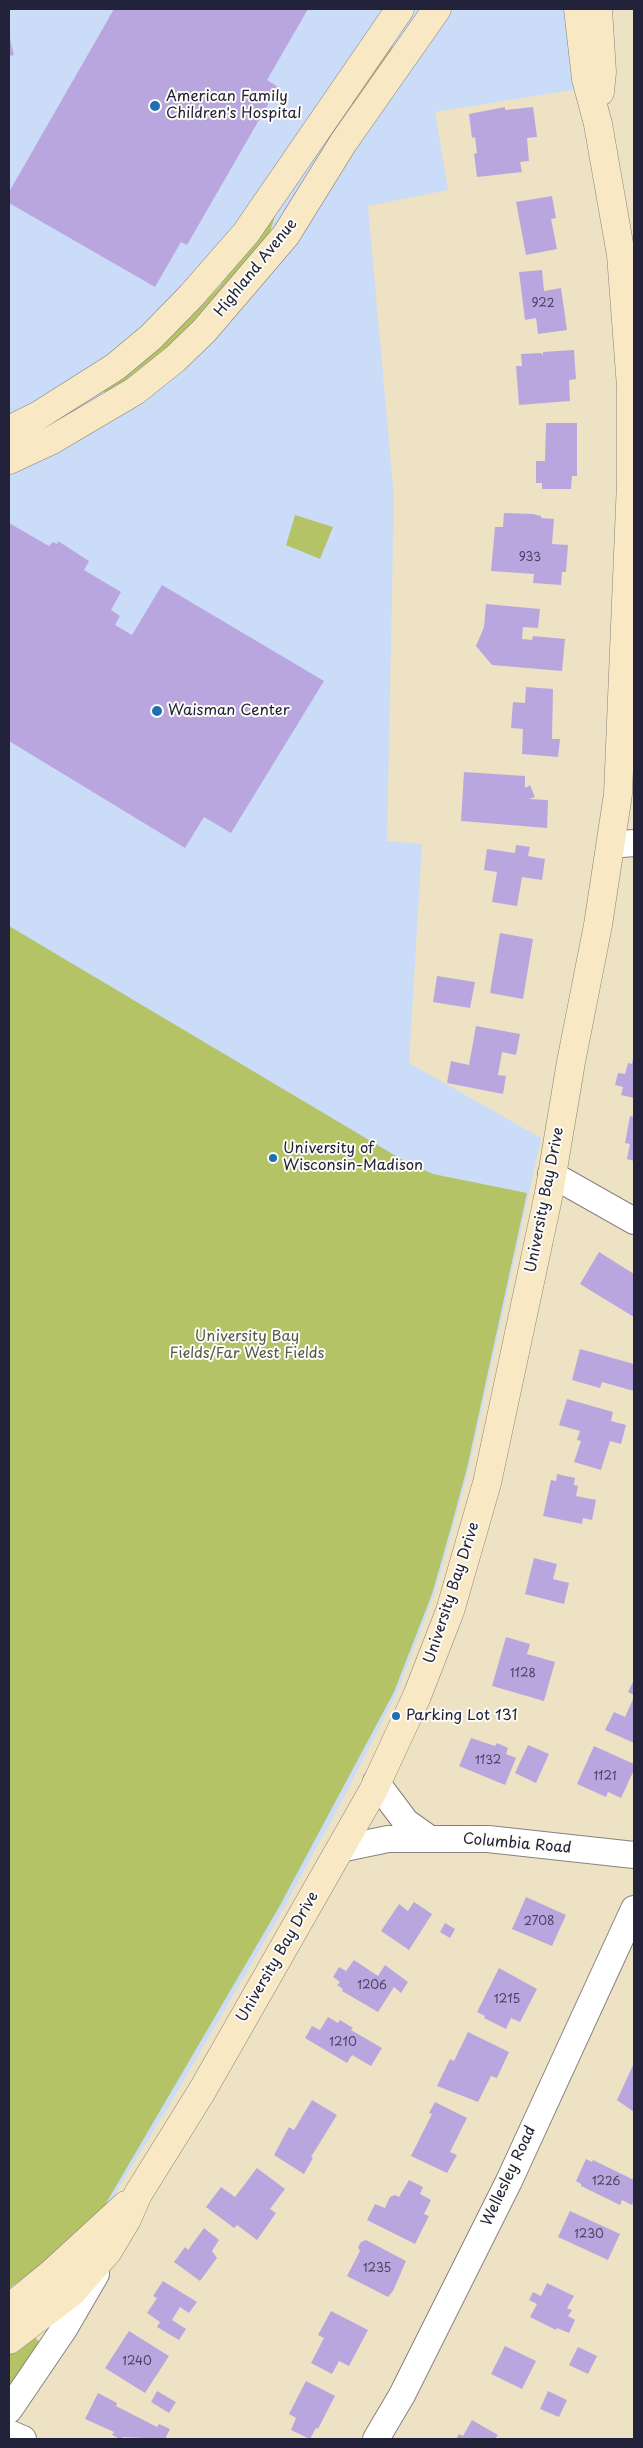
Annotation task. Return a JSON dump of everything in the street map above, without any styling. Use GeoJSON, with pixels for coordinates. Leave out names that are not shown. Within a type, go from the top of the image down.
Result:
{"type":"FeatureCollection","features":[{"type":"Feature","properties":{"kind":"street","name":"Highland Avenue"},"geometry":{"type":"LineString","coordinates":[[9,430],[46,411],[115,367],[151,337],[198,289],[246,233],[400,9]]}},
{"type":"Feature","properties":{"kind":"street","name":"Highland Avenue"},"geometry":{"type":"LineString","coordinates":[[9,460],[52,440],[128,395],[175,359],[204,331],[286,235],[343,143],[437,9]]}},
{"type":"Feature","properties":{"kind":"street","name":"University Bay Drive"},"geometry":{"type":"LineString","coordinates":[[9,2410],[64,2329],[127,2219],[138,2194],[202,2091],[340,1849],[376,1782],[432,1660],[450,1611],[484,1492],[622,844],[626,796],[632,482],[631,387],[621,255],[598,124],[586,79],[578,9]]}},
{"type":"Feature","properties":{"kind":"street","name":"University Bay Drive"},"geometry":{"type":"LineString","coordinates":[[598,9],[602,72],[598,124]]}},
{"type":"Feature","properties":{"kind":"street"},"geometry":{"type":"LineString","coordinates":[[551,1174],[634,1221]]}},
{"type":"Feature","properties":{"kind":"street"},"geometry":{"type":"LineString","coordinates":[[376,1782],[412,1828],[430,1839]]}},
{"type":"Feature","properties":{"kind":"street","name":"Columbia Road"},"geometry":{"type":"LineString","coordinates":[[340,1849],[388,1840],[488,1839],[634,1855]]}},
{"type":"Feature","properties":{"kind":"street","name":"Wellesley Road"},"geometry":{"type":"LineString","coordinates":[[376,2439],[402,2395],[509,2181],[634,1909]]}},
{"type":"Feature","properties":{"kind":"street","name":"University Bay Drive"},"geometry":{"type":"LineString","coordinates":[[9,2308],[138,2194]]}},
{"type":"Feature","properties":{"kind":"street","name":"University Bay Drive"},"geometry":{"type":"LineString","coordinates":[[9,2340],[72,2292],[108,2251]]}},
{"type":"Feature","properties":{"kind":"street"},"geometry":{"type":"LineString","coordinates":[[9,2433],[24,2439]]}},
{"type":"Feature","properties":{"kind":"shaded area","name":"University of Wisconsin-Madison"},"geometry":{"type":"Polygon","coordinates":[[[9,9],[571,9],[579,89],[435,112],[448,190],[368,206],[394,497],[387,841],[422,844],[409,1063],[541,1138],[469,1468],[434,1595],[397,1693],[282,1911],[168,2107],[111,2200],[9,2299],[9,9]]]}},
{"type":"Feature","properties":{"kind":"green space"},"geometry":{"type":"Polygon","coordinates":[[[398,29],[387,62],[357,107],[349,102],[398,29]]]}},
{"type":"Feature","properties":{"kind":"green space"},"geometry":{"type":"Polygon","coordinates":[[[276,213],[266,244],[197,324],[108,397],[103,390],[160,345],[186,321],[219,287],[276,213]]]}},
{"type":"Feature","properties":{"kind":"green space"},"geometry":{"type":"Polygon","coordinates":[[[295,515],[333,527],[320,559],[286,545],[295,515]]]}},
{"type":"Feature","properties":{"kind":"green space","name":"University Bay Fields/Far West Fields"},"geometry":{"type":"Polygon","coordinates":[[[9,926],[406,1162],[433,1174],[527,1193],[467,1468],[432,1594],[394,1692],[278,1909],[105,2205],[59,2255],[9,2288],[9,926]]]}},
{"type":"Feature","properties":{"kind":"green space"},"geometry":{"type":"Polygon","coordinates":[[[32,2335],[42,2344],[9,2395],[9,2349],[32,2335]]]}},
{"type":"Feature","properties":{"kind":"building","name":"American Family Children's Hospital"},"geometry":{"type":"Polygon","coordinates":[[[114,9],[308,9],[267,80],[278,87],[187,245],[181,242],[155,287],[9,203],[9,192],[114,9]]]}},
{"type":"Feature","properties":{"kind":"building"},"geometry":{"type":"Polygon","coordinates":[[[9,35],[14,55],[9,56],[9,35]]]}},
{"type":"Feature","properties":{"kind":"building"},"geometry":{"type":"Polygon","coordinates":[[[505,107],[505,110],[533,107],[537,137],[527,138],[529,161],[520,162],[522,172],[477,177],[474,154],[477,153],[475,137],[472,138],[469,114],[505,107]]]}},
{"type":"Feature","properties":{"kind":"building"},"geometry":{"type":"Polygon","coordinates":[[[552,196],[556,218],[551,219],[557,249],[526,255],[516,202],[552,196]]]}},
{"type":"Feature","properties":{"kind":"building"},"geometry":{"type":"Polygon","coordinates":[[[542,270],[544,291],[561,288],[567,330],[538,334],[536,318],[525,320],[519,272],[542,270]]]}},
{"type":"Feature","properties":{"kind":"building"},"geometry":{"type":"Polygon","coordinates":[[[574,350],[576,379],[569,380],[570,401],[519,405],[516,366],[522,366],[521,354],[541,353],[543,355],[543,352],[574,350]]]}},
{"type":"Feature","properties":{"kind":"building"},"geometry":{"type":"Polygon","coordinates":[[[546,423],[577,423],[577,476],[572,476],[571,489],[542,489],[542,483],[536,483],[536,461],[545,461],[546,423]]]}},
{"type":"Feature","properties":{"kind":"building"},"geometry":{"type":"Polygon","coordinates":[[[504,513],[533,514],[541,516],[541,518],[554,519],[552,544],[568,545],[566,572],[562,572],[561,585],[533,583],[534,574],[491,571],[495,527],[503,527],[504,513]]]}},
{"type":"Feature","properties":{"kind":"building","name":"Waisman Center"},"geometry":{"type":"Polygon","coordinates":[[[9,523],[49,546],[53,542],[57,544],[58,541],[89,561],[84,570],[121,592],[111,610],[120,616],[115,625],[132,635],[162,585],[324,681],[231,833],[204,817],[185,848],[9,741],[9,523]]]}},
{"type":"Feature","properties":{"kind":"building"},"geometry":{"type":"Polygon","coordinates":[[[486,604],[540,609],[538,628],[523,627],[522,639],[532,640],[533,636],[565,639],[562,671],[492,665],[476,646],[484,627],[486,604]]]}},
{"type":"Feature","properties":{"kind":"building"},"geometry":{"type":"Polygon","coordinates":[[[526,687],[553,689],[552,739],[560,739],[558,757],[522,754],[523,729],[511,728],[513,702],[525,703],[526,687]]]}},
{"type":"Feature","properties":{"kind":"building"},"geometry":{"type":"Polygon","coordinates":[[[464,772],[525,776],[525,788],[530,785],[535,797],[529,799],[548,800],[547,828],[461,821],[464,772]]]}},
{"type":"Feature","properties":{"kind":"building"},"geometry":{"type":"Polygon","coordinates":[[[516,845],[530,847],[528,856],[545,859],[542,880],[522,877],[517,906],[492,902],[497,872],[484,870],[487,849],[515,853],[516,845]]]}},
{"type":"Feature","properties":{"kind":"building"},"geometry":{"type":"Polygon","coordinates":[[[500,933],[533,939],[523,999],[490,993],[500,933]]]}},
{"type":"Feature","properties":{"kind":"building"},"geometry":{"type":"Polygon","coordinates":[[[437,976],[475,982],[470,1008],[433,1002],[437,976]]]}},
{"type":"Feature","properties":{"kind":"building"},"geometry":{"type":"Polygon","coordinates":[[[476,1026],[520,1034],[516,1055],[502,1052],[498,1075],[506,1076],[503,1094],[447,1083],[451,1061],[469,1065],[476,1026]]]}},
{"type":"Feature","properties":{"kind":"building"},"geometry":{"type":"Polygon","coordinates":[[[633,1059],[634,1098],[621,1095],[623,1087],[615,1085],[618,1073],[625,1074],[628,1063],[632,1064],[633,1059]]]}},
{"type":"Feature","properties":{"kind":"building"},"geometry":{"type":"Polygon","coordinates":[[[630,1116],[634,1117],[634,1161],[627,1159],[630,1144],[625,1143],[630,1116]]]}},
{"type":"Feature","properties":{"kind":"building"},"geometry":{"type":"Polygon","coordinates":[[[599,1252],[634,1274],[634,1317],[580,1284],[599,1252]]]}},
{"type":"Feature","properties":{"kind":"building"},"geometry":{"type":"Polygon","coordinates":[[[580,1349],[634,1364],[634,1391],[602,1382],[600,1388],[572,1380],[580,1349]]]}},
{"type":"Feature","properties":{"kind":"building"},"geometry":{"type":"Polygon","coordinates":[[[567,1399],[613,1412],[611,1421],[626,1425],[621,1444],[610,1441],[601,1470],[574,1462],[581,1441],[577,1440],[580,1431],[559,1425],[567,1399]]]}},
{"type":"Feature","properties":{"kind":"building"},"geometry":{"type":"Polygon","coordinates":[[[557,1474],[575,1478],[574,1485],[578,1486],[576,1496],[596,1500],[592,1520],[583,1518],[582,1524],[543,1516],[551,1480],[556,1481],[557,1474]]]}},
{"type":"Feature","properties":{"kind":"building"},"geometry":{"type":"Polygon","coordinates":[[[534,1558],[557,1564],[553,1579],[569,1583],[564,1604],[525,1594],[534,1558]]]}},
{"type":"Feature","properties":{"kind":"building"},"geometry":{"type":"Polygon","coordinates":[[[506,1637],[530,1644],[527,1654],[555,1662],[544,1701],[492,1686],[506,1637]]]}},
{"type":"Feature","properties":{"kind":"building"},"geometry":{"type":"Polygon","coordinates":[[[634,1680],[634,1695],[628,1692],[634,1680]]]}},
{"type":"Feature","properties":{"kind":"building"},"geometry":{"type":"Polygon","coordinates":[[[634,1697],[634,1743],[605,1730],[614,1712],[625,1717],[634,1697]]]}},
{"type":"Feature","properties":{"kind":"building"},"geometry":{"type":"Polygon","coordinates":[[[471,1738],[495,1746],[497,1743],[508,1748],[506,1754],[516,1758],[505,1785],[459,1766],[471,1738]]]}},
{"type":"Feature","properties":{"kind":"building"},"geometry":{"type":"Polygon","coordinates":[[[528,1745],[549,1754],[536,1783],[515,1773],[528,1745]]]}},
{"type":"Feature","properties":{"kind":"building"},"geometry":{"type":"Polygon","coordinates":[[[594,1746],[634,1764],[634,1770],[621,1798],[608,1792],[606,1797],[577,1784],[594,1746]]]}},
{"type":"Feature","properties":{"kind":"building"},"geometry":{"type":"Polygon","coordinates":[[[526,1897],[566,1915],[552,1946],[512,1929],[526,1897]]]}},
{"type":"Feature","properties":{"kind":"building"},"geometry":{"type":"Polygon","coordinates":[[[414,1902],[432,1914],[409,1950],[381,1931],[399,1904],[408,1911],[414,1902]]]}},
{"type":"Feature","properties":{"kind":"building"},"geometry":{"type":"Polygon","coordinates":[[[445,1923],[455,1929],[450,1938],[440,1932],[445,1923]]]}},
{"type":"Feature","properties":{"kind":"building"},"geometry":{"type":"Polygon","coordinates":[[[354,1960],[378,1976],[385,1965],[408,1982],[401,1993],[394,1987],[378,2012],[342,1991],[343,1989],[337,1985],[340,1982],[333,1977],[339,1967],[346,1971],[354,1960]]]}},
{"type":"Feature","properties":{"kind":"building"},"geometry":{"type":"Polygon","coordinates":[[[499,1968],[537,1989],[520,2022],[511,2018],[506,2029],[484,2018],[485,2016],[477,2012],[499,1968]]]}},
{"type":"Feature","properties":{"kind":"building"},"geometry":{"type":"Polygon","coordinates":[[[328,2017],[338,2023],[340,2020],[353,2028],[351,2030],[382,2048],[371,2066],[352,2055],[347,2063],[305,2038],[312,2026],[320,2030],[328,2017]]]}},
{"type":"Feature","properties":{"kind":"building"},"geometry":{"type":"Polygon","coordinates":[[[468,2032],[509,2052],[497,2078],[491,2076],[478,2102],[437,2086],[450,2059],[454,2061],[468,2032]]]}},
{"type":"Feature","properties":{"kind":"building"},"geometry":{"type":"Polygon","coordinates":[[[634,2063],[634,2112],[617,2100],[634,2063]]]}},
{"type":"Feature","properties":{"kind":"building"},"geometry":{"type":"Polygon","coordinates":[[[312,2100],[337,2115],[311,2157],[313,2158],[304,2174],[274,2155],[289,2127],[294,2130],[312,2100]]]}},
{"type":"Feature","properties":{"kind":"building"},"geometry":{"type":"Polygon","coordinates":[[[435,2102],[467,2118],[450,2152],[457,2155],[447,2173],[411,2156],[432,2114],[429,2113],[435,2102]]]}},
{"type":"Feature","properties":{"kind":"building"},"geometry":{"type":"Polygon","coordinates":[[[586,2159],[592,2162],[593,2160],[634,2180],[634,2200],[632,2205],[622,2200],[620,2205],[581,2186],[576,2181],[586,2159]]]}},
{"type":"Feature","properties":{"kind":"building"},"geometry":{"type":"Polygon","coordinates":[[[257,2168],[285,2189],[270,2209],[276,2213],[257,2240],[237,2225],[234,2228],[206,2207],[221,2187],[235,2197],[257,2168]]]}},
{"type":"Feature","properties":{"kind":"building"},"geometry":{"type":"Polygon","coordinates":[[[409,2180],[423,2187],[420,2194],[431,2200],[424,2214],[429,2216],[415,2244],[367,2220],[375,2204],[385,2208],[390,2197],[395,2195],[399,2197],[409,2180]]]}},
{"type":"Feature","properties":{"kind":"building"},"geometry":{"type":"Polygon","coordinates":[[[570,2211],[620,2234],[608,2260],[558,2237],[570,2211]]]}},
{"type":"Feature","properties":{"kind":"building"},"geometry":{"type":"Polygon","coordinates":[[[204,2228],[219,2240],[212,2251],[217,2258],[200,2281],[174,2262],[185,2247],[188,2250],[204,2228]]]}},
{"type":"Feature","properties":{"kind":"building"},"geometry":{"type":"Polygon","coordinates":[[[366,2240],[406,2261],[393,2291],[388,2297],[347,2276],[360,2251],[358,2247],[361,2242],[366,2240]]]}},
{"type":"Feature","properties":{"kind":"building"},"geometry":{"type":"Polygon","coordinates":[[[163,2281],[197,2302],[189,2313],[180,2307],[172,2320],[186,2329],[179,2340],[157,2327],[160,2322],[147,2313],[157,2298],[153,2296],[163,2281]]]}},
{"type":"Feature","properties":{"kind":"building"},"geometry":{"type":"Polygon","coordinates":[[[547,2283],[574,2296],[567,2308],[572,2310],[568,2316],[575,2320],[569,2333],[557,2328],[556,2330],[530,2317],[537,2304],[529,2300],[533,2292],[541,2296],[547,2283]]]}},
{"type":"Feature","properties":{"kind":"building"},"geometry":{"type":"Polygon","coordinates":[[[331,2311],[368,2330],[349,2366],[339,2361],[332,2374],[311,2363],[324,2338],[318,2335],[331,2311]]]}},
{"type":"Feature","properties":{"kind":"building"},"geometry":{"type":"Polygon","coordinates":[[[129,2331],[169,2356],[145,2393],[105,2368],[129,2331]]]}},
{"type":"Feature","properties":{"kind":"building"},"geometry":{"type":"Polygon","coordinates":[[[505,2346],[536,2361],[522,2389],[491,2374],[505,2346]]]}},
{"type":"Feature","properties":{"kind":"building"},"geometry":{"type":"Polygon","coordinates":[[[578,2347],[597,2356],[588,2374],[569,2365],[578,2347]]]}},
{"type":"Feature","properties":{"kind":"building"},"geometry":{"type":"Polygon","coordinates":[[[306,2381],[335,2396],[318,2429],[316,2428],[310,2439],[291,2430],[296,2418],[289,2414],[306,2381]]]}},
{"type":"Feature","properties":{"kind":"building"},"geometry":{"type":"Polygon","coordinates":[[[157,2391],[176,2402],[169,2413],[151,2402],[157,2391]]]}},
{"type":"Feature","properties":{"kind":"building"},"geometry":{"type":"Polygon","coordinates":[[[548,2391],[567,2400],[559,2417],[540,2409],[548,2391]]]}},
{"type":"Feature","properties":{"kind":"building"},"geometry":{"type":"Polygon","coordinates":[[[98,2393],[117,2403],[116,2406],[157,2427],[159,2424],[170,2429],[165,2439],[123,2437],[120,2439],[112,2435],[114,2432],[85,2419],[98,2393]]]}},
{"type":"Feature","properties":{"kind":"building"},"geometry":{"type":"Polygon","coordinates":[[[472,2420],[498,2435],[495,2439],[456,2439],[459,2434],[463,2436],[472,2420]]]}},
{"type":"Feature","properties":{"kind":"place","name":"American Family Children's Hospital"},"geometry":{"type":"Point","coordinates":[155,106]}},
{"type":"Feature","properties":{"kind":"place","name":"Waisman Center"},"geometry":{"type":"Point","coordinates":[157,711]}},
{"type":"Feature","properties":{"kind":"place","name":"University of Wisconsin-Madison"},"geometry":{"type":"Point","coordinates":[273,1158]}},
{"type":"Feature","properties":{"kind":"place","name":"Parking Lot 131"},"geometry":{"type":"Point","coordinates":[396,1716]}}]}
